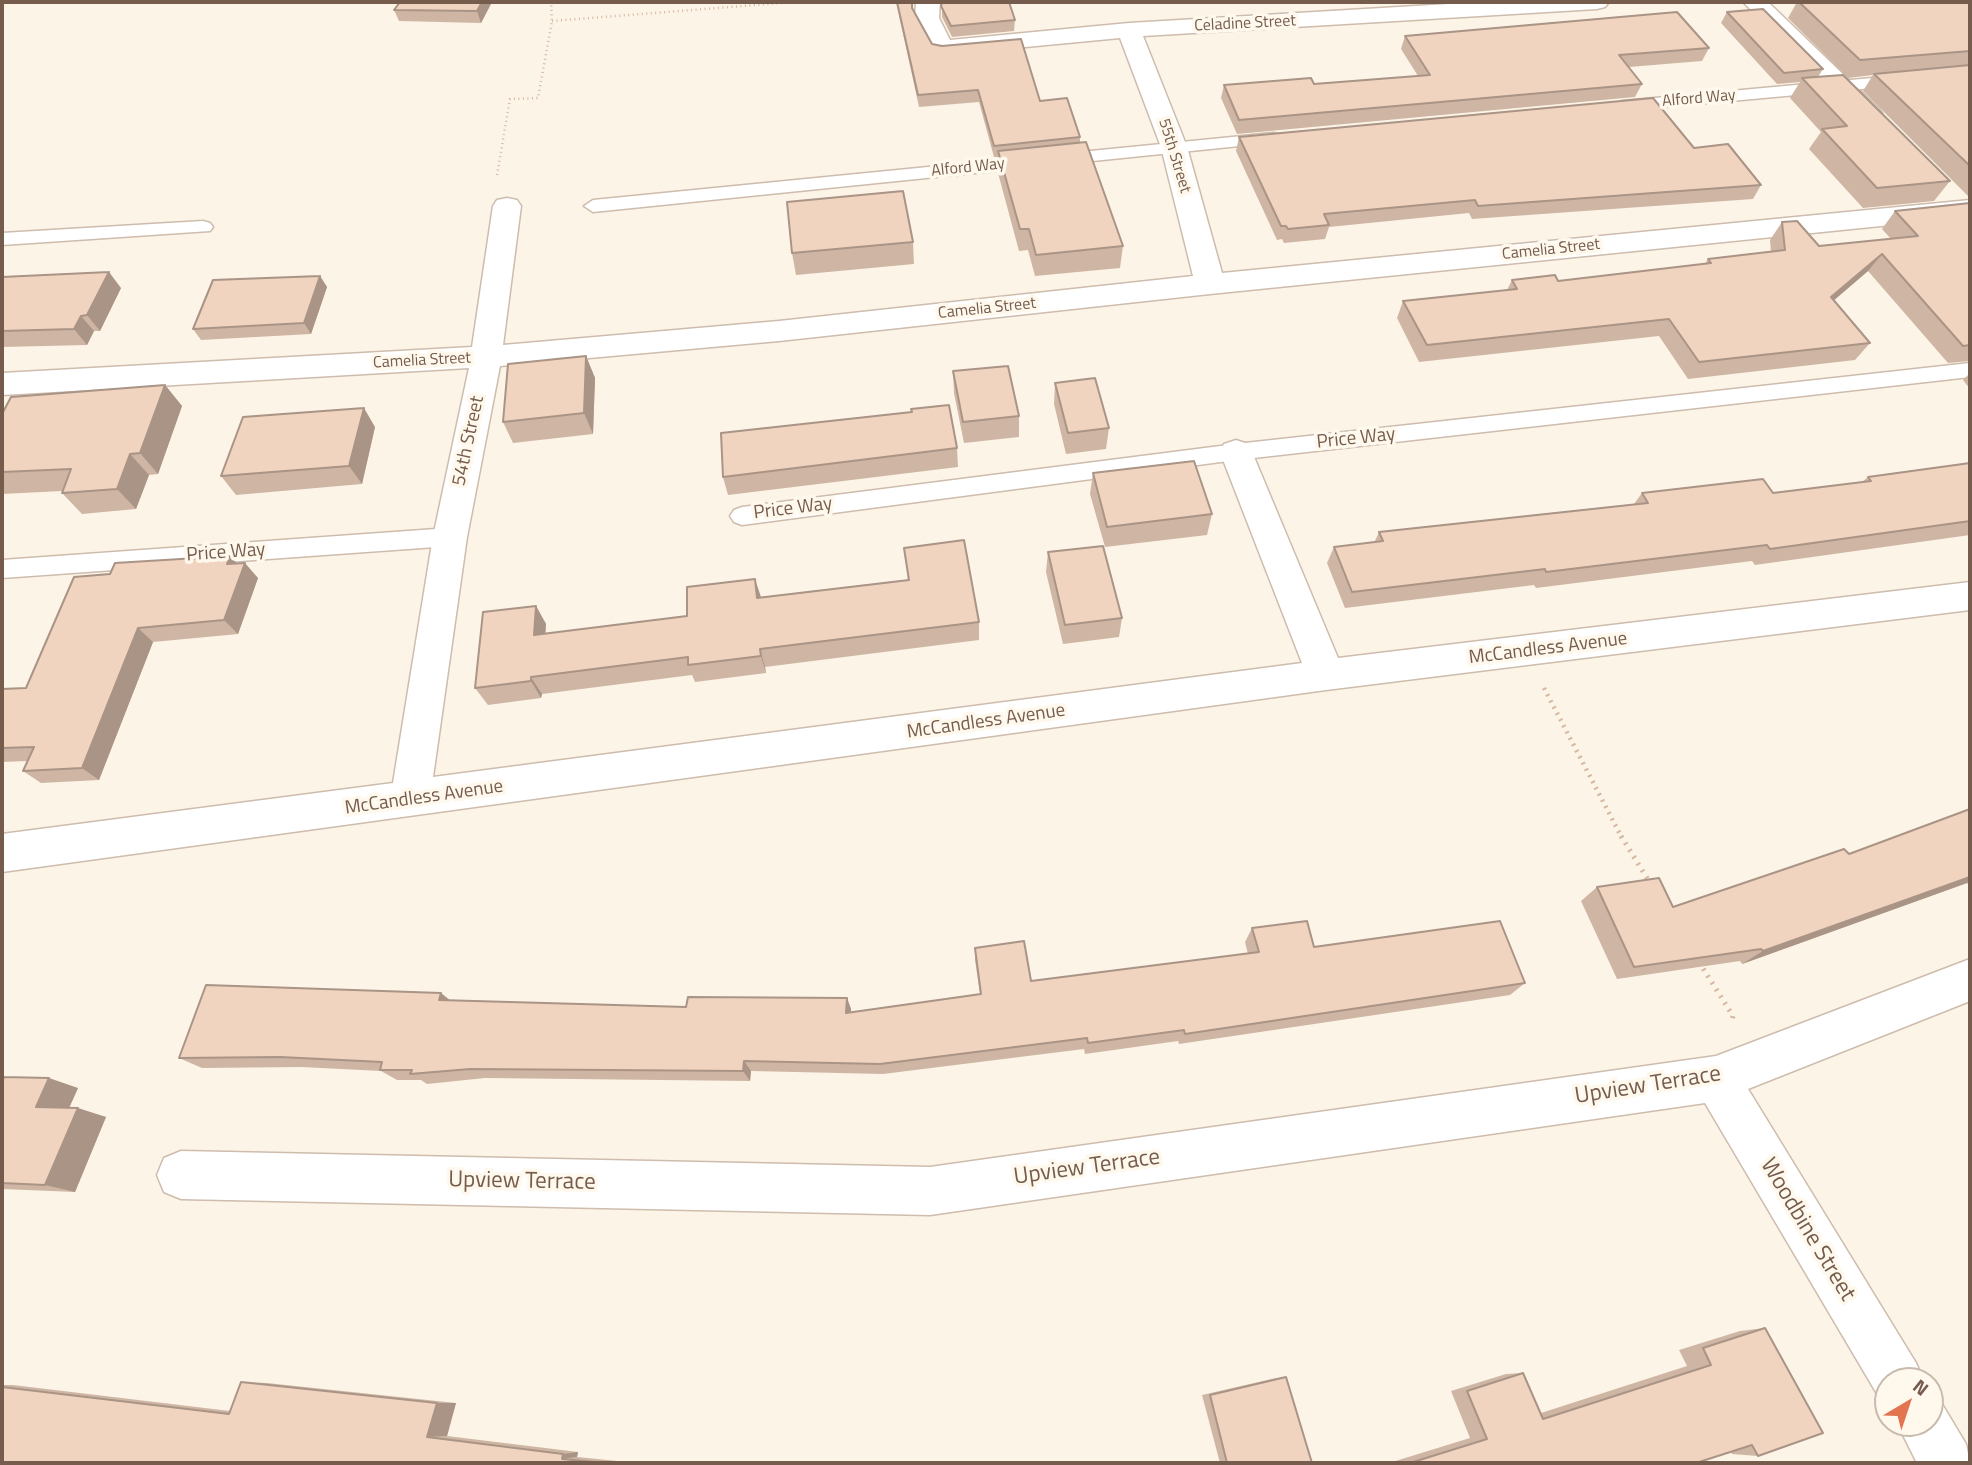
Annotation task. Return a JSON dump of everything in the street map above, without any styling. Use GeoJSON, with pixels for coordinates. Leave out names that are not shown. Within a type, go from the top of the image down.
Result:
{"type":"FeatureCollection","features":[{"type":"Feature","properties":{"kind":"street","name":"Celadine Street"},"geometry":{"type":"LineString","coordinates":[[928,2],[927,18],[942,48],[1129,30],[1597,2]]}},
{"type":"Feature","properties":{"kind":"street"},"geometry":{"type":"LineString","coordinates":[[1755,2],[1890,135]]}},
{"type":"Feature","properties":{"kind":"street","name":"55th Street"},"geometry":{"type":"LineString","coordinates":[[1129,30],[1174,148],[1210,284]]}},
{"type":"Feature","properties":{"kind":"street"},"geometry":{"type":"LineString","coordinates":[[1937,183],[1966,209]]}},
{"type":"Feature","properties":{"kind":"street","name":"54th Street"},"geometry":{"type":"LineString","coordinates":[[410,800],[450,537],[486,358],[507,206]]}},
{"type":"Feature","properties":{"kind":"street","name":"Camelia Street"},"geometry":{"type":"LineString","coordinates":[[2,384],[486,358],[779,331],[1210,284],[1966,209]]}},
{"type":"Feature","properties":{"kind":"street"},"geometry":{"type":"LineString","coordinates":[[1236,452],[1326,675]]}},
{"type":"Feature","properties":{"kind":"street","name":"McCandless Avenue"},"geometry":{"type":"LineString","coordinates":[[2,853],[1326,675],[1970,596]]}},
{"type":"Feature","properties":{"kind":"street","name":"Upview Terrace"},"geometry":{"type":"LineString","coordinates":[[181,1175],[930,1191],[1716,1079],[1970,980]]}},
{"type":"Feature","properties":{"kind":"street","name":"Woodbine Street"},"geometry":{"type":"LineString","coordinates":[[1716,1079],[1890,1367]]}},
{"type":"Feature","properties":{"kind":"street"},"geometry":{"type":"LineString","coordinates":[[1931,1437],[1947,1463]]}},
{"type":"Feature","properties":{"kind":"lane","name":"Alford Way"},"geometry":{"type":"LineString","coordinates":[[1606,108],[1970,74]]}},
{"type":"Feature","properties":{"kind":"lane","name":"Alford Way"},"geometry":{"type":"LineString","coordinates":[[593,206],[1285,137]]}},
{"type":"Feature","properties":{"kind":"lane"},"geometry":{"type":"LineString","coordinates":[[2,239],[203,227]]}},
{"type":"Feature","properties":{"kind":"lane","name":"Price Way"},"geometry":{"type":"LineString","coordinates":[[742,516],[1236,452],[1970,370]]}},
{"type":"Feature","properties":{"kind":"lane","name":"Price Way"},"geometry":{"type":"LineString","coordinates":[[2,569],[450,537]]}},
{"type":"Feature","properties":{"kind":"path"},"geometry":{"type":"LineString","coordinates":[[507,206],[491,208],[510,99],[538,98],[552,21],[551,2]]}},
{"type":"Feature","properties":{"kind":"path"},"geometry":{"type":"LineString","coordinates":[[552,21],[794,2]]}},
{"type":"Feature","properties":{"kind":"path"},"geometry":{"type":"LineString","coordinates":[[1542,684],[1618,832],[1654,890]]}},
{"type":"Feature","properties":{"kind":"path"},"geometry":{"type":"LineString","coordinates":[[1697,959],[1733,1016],[1716,1079]]}},
{"type":"Feature","properties":{"kind":"building"},"geometry":{"type":"Polygon","coordinates":[[[400,2],[482,2],[477,11],[394,10],[400,2]]]}},
{"type":"Feature","properties":{"kind":"building"},"geometry":{"type":"Polygon","coordinates":[[[897,2],[912,2],[912,8],[932,44],[942,46],[1021,39],[1040,101],[1067,98],[1080,137],[994,146],[978,90],[918,95],[897,2]]]}},
{"type":"Feature","properties":{"kind":"building"},"geometry":{"type":"Polygon","coordinates":[[[942,2],[1009,2],[1015,20],[951,26],[941,6],[942,2]]]}},
{"type":"Feature","properties":{"kind":"building"},"geometry":{"type":"Polygon","coordinates":[[[1799,2],[1970,2],[1970,51],[1860,60],[1799,2]]]}},
{"type":"Feature","properties":{"kind":"building"},"geometry":{"type":"Polygon","coordinates":[[[1763,9],[1823,69],[1784,73],[1727,12],[1763,9]]]}},
{"type":"Feature","properties":{"kind":"building"},"geometry":{"type":"Polygon","coordinates":[[[1677,12],[1709,48],[1619,55],[1642,84],[1239,120],[1224,85],[1311,78],[1314,84],[1430,75],[1405,36],[1677,12]]]}},
{"type":"Feature","properties":{"kind":"building"},"geometry":{"type":"Polygon","coordinates":[[[1970,65],[1970,166],[1874,74],[1970,65]]]}},
{"type":"Feature","properties":{"kind":"building"},"geometry":{"type":"Polygon","coordinates":[[[1843,75],[1950,181],[1877,188],[1822,129],[1847,126],[1802,78],[1843,75]]]}},
{"type":"Feature","properties":{"kind":"building"},"geometry":{"type":"Polygon","coordinates":[[[1653,98],[1694,148],[1728,144],[1761,185],[1478,206],[1475,200],[1324,214],[1329,225],[1288,229],[1281,226],[1239,137],[1653,98]]]}},
{"type":"Feature","properties":{"kind":"building"},"geometry":{"type":"Polygon","coordinates":[[[1086,142],[1123,246],[1036,255],[1029,229],[1020,229],[998,151],[1086,142]]]}},
{"type":"Feature","properties":{"kind":"building"},"geometry":{"type":"Polygon","coordinates":[[[903,191],[913,242],[792,253],[787,202],[903,191]]]}},
{"type":"Feature","properties":{"kind":"building"},"geometry":{"type":"Polygon","coordinates":[[[1970,203],[1970,345],[1963,346],[1882,254],[1831,297],[1870,343],[1699,362],[1669,319],[1427,345],[1403,301],[1517,289],[1512,280],[1555,275],[1558,281],[1711,263],[1708,259],[1785,250],[1782,222],[1797,221],[1819,246],[1918,236],[1895,211],[1970,203]]]}},
{"type":"Feature","properties":{"kind":"building"},"geometry":{"type":"Polygon","coordinates":[[[109,272],[87,315],[81,316],[74,329],[2,331],[2,277],[109,272]]]}},
{"type":"Feature","properties":{"kind":"building"},"geometry":{"type":"Polygon","coordinates":[[[320,276],[304,323],[193,329],[213,280],[320,276]]]}},
{"type":"Feature","properties":{"kind":"building"},"geometry":{"type":"Polygon","coordinates":[[[586,356],[584,413],[503,422],[508,364],[586,356]]]}},
{"type":"Feature","properties":{"kind":"building"},"geometry":{"type":"Polygon","coordinates":[[[1008,366],[1019,416],[963,422],[953,371],[1008,366]]]}},
{"type":"Feature","properties":{"kind":"building"},"geometry":{"type":"Polygon","coordinates":[[[1095,378],[1109,428],[1068,433],[1055,383],[1095,378]]]}},
{"type":"Feature","properties":{"kind":"building"},"geometry":{"type":"Polygon","coordinates":[[[165,385],[140,453],[130,454],[117,489],[62,493],[71,469],[2,472],[2,414],[11,397],[165,385]]]}},
{"type":"Feature","properties":{"kind":"building"},"geometry":{"type":"Polygon","coordinates":[[[949,405],[957,448],[723,477],[721,433],[912,412],[911,409],[949,405]]]}},
{"type":"Feature","properties":{"kind":"building"},"geometry":{"type":"Polygon","coordinates":[[[364,408],[349,466],[221,476],[243,417],[364,408]]]}},
{"type":"Feature","properties":{"kind":"building"},"geometry":{"type":"Polygon","coordinates":[[[1194,461],[1212,514],[1107,527],[1093,473],[1194,461]]]}},
{"type":"Feature","properties":{"kind":"building"},"geometry":{"type":"Polygon","coordinates":[[[1970,463],[1970,521],[1770,549],[1767,545],[1352,592],[1334,547],[1383,541],[1379,532],[1648,503],[1642,493],[1763,479],[1773,493],[1871,481],[1868,477],[1970,463]]]}},
{"type":"Feature","properties":{"kind":"building"},"geometry":{"type":"Polygon","coordinates":[[[964,540],[979,622],[760,649],[761,656],[688,665],[688,657],[531,677],[531,681],[475,688],[483,612],[536,606],[534,635],[687,616],[687,587],[755,579],[757,598],[909,580],[904,548],[964,540]]]}},
{"type":"Feature","properties":{"kind":"building"},"geometry":{"type":"Polygon","coordinates":[[[1103,546],[1122,618],[1065,625],[1048,552],[1103,546]]]}},
{"type":"Feature","properties":{"kind":"building"},"geometry":{"type":"Polygon","coordinates":[[[230,556],[227,564],[245,563],[224,620],[138,628],[82,768],[23,771],[34,747],[2,748],[2,689],[26,688],[74,577],[110,574],[115,563],[230,556]]]}},
{"type":"Feature","properties":{"kind":"building"},"geometry":{"type":"Polygon","coordinates":[[[1970,809],[1970,877],[1763,951],[1761,949],[1634,967],[1597,887],[1659,878],[1673,907],[1844,849],[1849,854],[1970,809]]]}},
{"type":"Feature","properties":{"kind":"building"},"geometry":{"type":"Polygon","coordinates":[[[1307,921],[1314,947],[1500,921],[1525,983],[1185,1034],[1184,1030],[1088,1043],[1087,1038],[880,1064],[744,1061],[743,1071],[470,1069],[410,1074],[412,1070],[380,1070],[382,1062],[280,1057],[179,1058],[206,985],[441,993],[439,1000],[686,1007],[688,997],[847,998],[846,1013],[981,994],[975,948],[1024,941],[1031,981],[1259,952],[1252,928],[1307,921]]]}},
{"type":"Feature","properties":{"kind":"building"},"geometry":{"type":"Polygon","coordinates":[[[4,1077],[49,1078],[36,1107],[78,1108],[45,1185],[2,1183],[4,1077]]]}},
{"type":"Feature","properties":{"kind":"building"},"geometry":{"type":"Polygon","coordinates":[[[1765,1328],[1823,1433],[1758,1456],[1752,1445],[1696,1463],[1410,1463],[1487,1439],[1467,1391],[1523,1373],[1543,1419],[1711,1365],[1703,1348],[1765,1328]]]}},
{"type":"Feature","properties":{"kind":"building"},"geometry":{"type":"Polygon","coordinates":[[[1286,1377],[1312,1463],[1227,1463],[1210,1395],[1286,1377]]]}},
{"type":"Feature","properties":{"kind":"building"},"geometry":{"type":"Polygon","coordinates":[[[241,1382],[437,1403],[427,1437],[563,1454],[562,1459],[605,1463],[2,1463],[2,1387],[229,1414],[241,1382]]]}}]}
